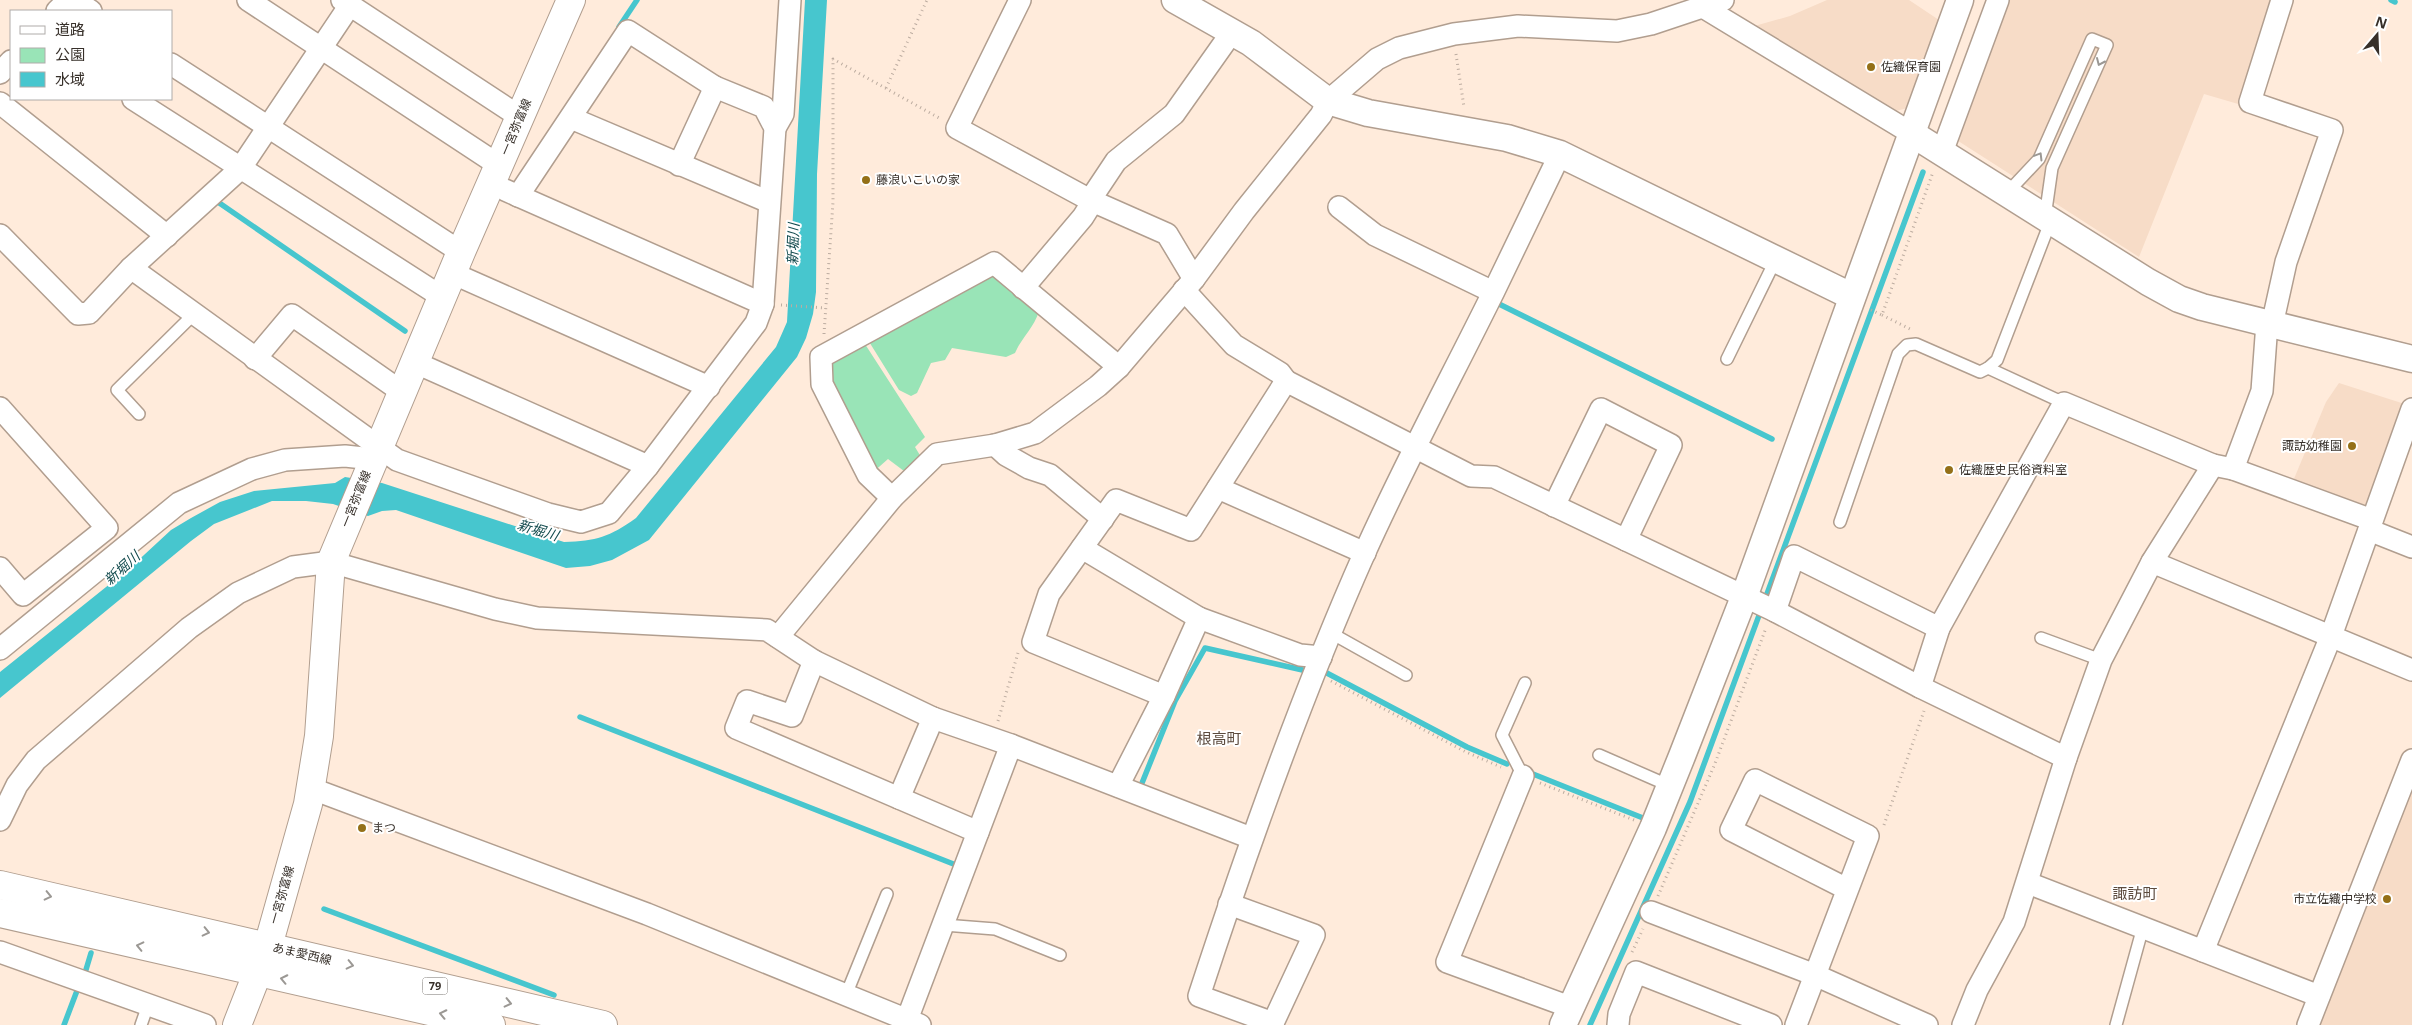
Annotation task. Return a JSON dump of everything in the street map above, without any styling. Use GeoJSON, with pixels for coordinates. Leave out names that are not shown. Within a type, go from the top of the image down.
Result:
{"type":"FeatureCollection","features":[{"type":"Feature","properties":{"kind":"main road","name":"一宮弥富線"},"geometry":{"type":"LineString","coordinates":[[237,1025],[268,946],[308,804],[319,736],[331,562],[414,362],[571,0]]}},
{"type":"Feature","properties":{"kind":"main road","name":"あま愛西線"},"geometry":{"type":"LineString","coordinates":[[0,885],[603,1025]]}},
{"type":"Feature","properties":{"kind":"main road","name":"79"},"geometry":{"type":"LineString","coordinates":[[0,913],[490,1025]]}},
{"type":"Feature","properties":{"kind":"street"},"geometry":{"type":"LineString","coordinates":[[59,10],[68,0]]}},
{"type":"Feature","properties":{"kind":"street"},"geometry":{"type":"LineString","coordinates":[[74,0],[89,10]]}},
{"type":"Feature","properties":{"kind":"street"},"geometry":{"type":"LineString","coordinates":[[248,0],[496,175],[518,196],[770,304]]}},
{"type":"Feature","properties":{"kind":"street"},"geometry":{"type":"LineString","coordinates":[[0,650],[179,503],[252,469],[285,460],[345,456],[397,460],[548,514],[581,522],[609,513],[648,466],[770,304],[769,202],[775,128],[783,114],[790,0]]}},
{"type":"Feature","properties":{"kind":"street"},"geometry":{"type":"LineString","coordinates":[[1020,0],[957,128],[1092,200],[1167,234],[1189,285],[1234,344],[1280,373],[1286,381],[1471,476],[1494,477],[1772,610],[1925,689],[2066,758]]}},
{"type":"Feature","properties":{"kind":"street"},"geometry":{"type":"LineString","coordinates":[[1175,0],[1250,43],[1328,101],[1368,113],[1507,138],[1560,154],[1851,296]]}},
{"type":"Feature","properties":{"kind":"street"},"geometry":{"type":"LineString","coordinates":[[778,637],[892,498],[937,454],[995,445],[1035,433],[1098,386],[1189,285],[1244,211],[1320,115],[1328,101],[1377,58],[1399,48],[1454,34],[1518,26],[1617,31],[1651,24],[1723,0]]}},
{"type":"Feature","properties":{"kind":"street"},"geometry":{"type":"LineString","coordinates":[[1523,776],[1447,962],[1567,1016],[1653,828],[1747,598],[1851,296],[1960,0]]}},
{"type":"Feature","properties":{"kind":"street"},"geometry":{"type":"LineString","coordinates":[[1941,151],[1998,0]]}},
{"type":"Feature","properties":{"kind":"street"},"geometry":{"type":"LineString","coordinates":[[1963,1025],[1977,990],[2014,922],[2028,883],[2066,758],[2101,660],[2152,562],[2223,467],[2262,390],[2269,324],[2286,262],[2332,130],[2250,102],[2282,0]]}},
{"type":"Feature","properties":{"kind":"street"},"geometry":{"type":"LineString","coordinates":[[0,235],[78,314],[89,313],[131,268],[240,169],[350,3],[520,117]]}},
{"type":"Feature","properties":{"kind":"street"},"geometry":{"type":"LineString","coordinates":[[1703,7],[1941,151],[2148,282],[2179,299],[2269,324],[2412,359]]}},
{"type":"Feature","properties":{"kind":"street"},"geometry":{"type":"LineString","coordinates":[[518,196],[628,31],[715,88],[764,107],[775,128]]}},
{"type":"Feature","properties":{"kind":"street"},"geometry":{"type":"LineString","coordinates":[[1024,288],[1083,217],[1116,161],[1174,114],[1232,32]]}},
{"type":"Feature","properties":{"kind":"street"},"geometry":{"type":"LineString","coordinates":[[172,65],[268,128],[452,274]]}},
{"type":"Feature","properties":{"kind":"street"},"geometry":{"type":"LineString","coordinates":[[679,165],[715,88]]}},
{"type":"Feature","properties":{"kind":"street"},"geometry":{"type":"LineString","coordinates":[[134,100],[240,169],[452,274],[709,386]]}},
{"type":"Feature","properties":{"kind":"street"},"geometry":{"type":"LineString","coordinates":[[0,102],[167,236]]}},
{"type":"Feature","properties":{"kind":"street"},"geometry":{"type":"LineString","coordinates":[[571,118],[769,202]]}},
{"type":"Feature","properties":{"kind":"street"},"geometry":{"type":"LineString","coordinates":[[1229,904],[1281,921],[1314,935],[1273,1024],[1199,996],[1250,838],[1318,664],[1413,447],[1493,292],[1560,154]]}},
{"type":"Feature","properties":{"kind":"street"},"geometry":{"type":"LineString","coordinates":[[1339,207],[1375,235],[1493,292]]}},
{"type":"Feature","properties":{"kind":"street"},"geometry":{"type":"LineString","coordinates":[[892,498],[868,475],[855,450],[822,384],[821,357],[994,264],[1118,366]]}},
{"type":"Feature","properties":{"kind":"street"},"geometry":{"type":"LineString","coordinates":[[131,268],[255,359],[373,459]]}},
{"type":"Feature","properties":{"kind":"street"},"geometry":{"type":"LineString","coordinates":[[255,359],[292,315],[402,392]]}},
{"type":"Feature","properties":{"kind":"street"},"geometry":{"type":"LineString","coordinates":[[414,362],[648,466]]}},
{"type":"Feature","properties":{"kind":"street"},"geometry":{"type":"LineString","coordinates":[[1164,696],[1033,642],[1049,594],[1116,500],[1191,530],[1286,381]]}},
{"type":"Feature","properties":{"kind":"street"},"geometry":{"type":"LineString","coordinates":[[1925,689],[1939,628],[2064,403],[2370,525],[2412,547]]}},
{"type":"Feature","properties":{"kind":"street"},"geometry":{"type":"LineString","coordinates":[[0,408],[106,528],[23,595],[0,568]]}},
{"type":"Feature","properties":{"kind":"street"},"geometry":{"type":"LineString","coordinates":[[1554,506],[1602,409],[1671,445],[1626,540]]}},
{"type":"Feature","properties":{"kind":"street"},"geometry":{"type":"LineString","coordinates":[[2202,951],[2330,636],[2412,409]]}},
{"type":"Feature","properties":{"kind":"street"},"geometry":{"type":"LineString","coordinates":[[995,445],[1006,455],[1029,468],[1050,475],[1103,519]]}},
{"type":"Feature","properties":{"kind":"street"},"geometry":{"type":"LineString","coordinates":[[1218,488],[1365,553]]}},
{"type":"Feature","properties":{"kind":"street"},"geometry":{"type":"LineString","coordinates":[[1082,548],[1199,618],[1300,655],[1318,664]]}},
{"type":"Feature","properties":{"kind":"street"},"geometry":{"type":"LineString","coordinates":[[1772,610],[1794,556],[1939,628]]}},
{"type":"Feature","properties":{"kind":"street"},"geometry":{"type":"LineString","coordinates":[[0,820],[17,784],[36,760],[189,628],[238,593],[264,579],[293,566],[331,562],[495,609],[538,618],[767,630],[814,661],[933,718],[1002,742],[1250,838]]}},
{"type":"Feature","properties":{"kind":"street"},"geometry":{"type":"LineString","coordinates":[[2152,562],[2412,670]]}},
{"type":"Feature","properties":{"kind":"street"},"geometry":{"type":"LineString","coordinates":[[1118,786],[1164,696],[1199,618]]}},
{"type":"Feature","properties":{"kind":"street"},"geometry":{"type":"LineString","coordinates":[[814,661],[792,716],[747,701],[736,728],[978,832]]}},
{"type":"Feature","properties":{"kind":"street"},"geometry":{"type":"LineString","coordinates":[[899,798],[933,718]]}},
{"type":"Feature","properties":{"kind":"street"},"geometry":{"type":"LineString","coordinates":[[310,788],[647,914],[911,1023],[978,832],[1002,742]]}},
{"type":"Feature","properties":{"kind":"street"},"geometry":{"type":"LineString","coordinates":[[2308,1025],[2412,760]]}},
{"type":"Feature","properties":{"kind":"street"},"geometry":{"type":"LineString","coordinates":[[1796,1025],[1868,836],[1755,780],[1731,830],[1847,889]]}},
{"type":"Feature","properties":{"kind":"street"},"geometry":{"type":"LineString","coordinates":[[2028,883],[2320,996]]}},
{"type":"Feature","properties":{"kind":"street"},"geometry":{"type":"LineString","coordinates":[[1651,912],[1815,976],[1927,1025]]}},
{"type":"Feature","properties":{"kind":"street"},"geometry":{"type":"LineString","coordinates":[[4,956],[144,1015],[205,1025]]}},
{"type":"Feature","properties":{"kind":"street"},"geometry":{"type":"LineString","coordinates":[[1618,1025],[1619,1014],[1636,972],[1771,1025]]}},
{"type":"Feature","properties":{"kind":"lane"},"geometry":{"type":"LineString","coordinates":[[1840,522],[1898,354],[1907,345],[1916,344],[1980,372],[1997,360],[2048,218],[2052,168],[2107,46],[2092,39],[2039,159],[2007,193]]}},
{"type":"Feature","properties":{"kind":"lane"},"geometry":{"type":"LineString","coordinates":[[1727,359],[1776,259]]}},
{"type":"Feature","properties":{"kind":"lane"},"geometry":{"type":"LineString","coordinates":[[138,414],[117,390],[194,314]]}},
{"type":"Feature","properties":{"kind":"lane"},"geometry":{"type":"LineString","coordinates":[[1988,368],[2064,403]]}},
{"type":"Feature","properties":{"kind":"lane"},"geometry":{"type":"LineString","coordinates":[[1331,633],[1406,675]]}},
{"type":"Feature","properties":{"kind":"lane"},"geometry":{"type":"LineString","coordinates":[[2041,638],[2101,660]]}},
{"type":"Feature","properties":{"kind":"lane"},"geometry":{"type":"LineString","coordinates":[[1523,776],[1502,736],[1524,683]]}},
{"type":"Feature","properties":{"kind":"lane"},"geometry":{"type":"LineString","coordinates":[[1599,755],[1670,786]]}},
{"type":"Feature","properties":{"kind":"lane"},"geometry":{"type":"LineString","coordinates":[[846,995],[887,894]]}},
{"type":"Feature","properties":{"kind":"lane"},"geometry":{"type":"LineString","coordinates":[[944,925],[995,929],[1060,955]]}},
{"type":"Feature","properties":{"kind":"lane"},"geometry":{"type":"LineString","coordinates":[[2116,1025],[2143,927]]}},
{"type":"Feature","properties":{"kind":"path"},"geometry":{"type":"LineString","coordinates":[[886,88],[927,0]]}},
{"type":"Feature","properties":{"kind":"path"},"geometry":{"type":"LineString","coordinates":[[1454,34],[1467,131]]}},
{"type":"Feature","properties":{"kind":"path"},"geometry":{"type":"LineString","coordinates":[[821,357],[833,202],[833,59],[957,128]]}},
{"type":"Feature","properties":{"kind":"path"},"geometry":{"type":"LineString","coordinates":[[1915,331],[1881,314],[1941,151]]}},
{"type":"Feature","properties":{"kind":"path"},"geometry":{"type":"LineString","coordinates":[[770,304],[824,308]]}},
{"type":"Feature","properties":{"kind":"path"},"geometry":{"type":"LineString","coordinates":[[1630,956],[1714,766],[1772,610]]}},
{"type":"Feature","properties":{"kind":"path"},"geometry":{"type":"LineString","coordinates":[[1002,742],[1020,646],[1033,642]]}},
{"type":"Feature","properties":{"kind":"path"},"geometry":{"type":"LineString","coordinates":[[1318,664],[1466,752],[1653,828]]}},
{"type":"Feature","properties":{"kind":"path"},"geometry":{"type":"LineString","coordinates":[[1868,836],[1883,829],[1925,689]]}},
{"type":"Feature","properties":{"kind":"shaded area","name":"佐織保育園"},"geometry":{"type":"Polygon","coordinates":[[[1827,0],[1909,0],[1942,22],[1911,107],[1892,112],[1751,27],[1790,16],[1827,0]]]}},
{"type":"Feature","properties":{"kind":"shaded area"},"geometry":{"type":"Polygon","coordinates":[[[2003,0],[2277,0],[2245,106],[2204,94],[2139,257],[1952,137],[2003,0]]]}},
{"type":"Feature","properties":{"kind":"shaded area","name":"諏訪幼稚園"},"geometry":{"type":"Polygon","coordinates":[[[2339,383],[2411,406],[2371,518],[2291,486],[2326,402],[2339,383]]]}},
{"type":"Feature","properties":{"kind":"shaded area","name":"市立佐織中学校"},"geometry":{"type":"Polygon","coordinates":[[[2412,773],[2412,1025],[2314,1025],[2412,773]]]}},
{"type":"Feature","properties":{"kind":"green space"},"geometry":{"type":"Polygon","coordinates":[[[987,276],[999,277],[1039,311],[1015,353],[1006,357],[952,348],[945,360],[931,363],[917,393],[911,396],[899,390],[868,340],[987,276]]]}},
{"type":"Feature","properties":{"kind":"green space"},"geometry":{"type":"Polygon","coordinates":[[[863,341],[925,437],[915,447],[921,457],[904,471],[888,459],[871,474],[825,386],[827,365],[863,341]]]}},
{"type":"Feature","properties":{"kind":"water","name":"新堀川"},"geometry":{"type":"Polygon","coordinates":[[[805,0],[827,0],[817,174],[816,292],[813,314],[806,338],[797,357],[649,540],[612,560],[590,566],[566,568],[396,510],[382,511],[368,516],[333,504],[306,501],[272,501],[214,524],[0,698],[0,672],[131,567],[171,530],[220,502],[254,491],[335,483],[345,477],[382,483],[564,542],[585,541],[602,537],[618,530],[636,518],[776,347],[787,322],[805,0]]]}},
{"type":"Feature","properties":{"kind":"waterway"},"geometry":{"type":"LineString","coordinates":[[619,27],[637,0]]}},
{"type":"Feature","properties":{"kind":"waterway"},"geometry":{"type":"LineString","coordinates":[[2391,0],[2395,2]]}},
{"type":"Feature","properties":{"kind":"waterway"},"geometry":{"type":"LineString","coordinates":[[1590,1025],[1690,802],[1923,172]]}},
{"type":"Feature","properties":{"kind":"waterway"},"geometry":{"type":"LineString","coordinates":[[215,200],[405,331]]}},
{"type":"Feature","properties":{"kind":"waterway"},"geometry":{"type":"LineString","coordinates":[[1497,303],[1772,439]]}},
{"type":"Feature","properties":{"kind":"waterway"},"geometry":{"type":"LineString","coordinates":[[1140,788],[1175,701],[1205,648],[1307,671]]}},
{"type":"Feature","properties":{"kind":"waterway"},"geometry":{"type":"LineString","coordinates":[[1323,671],[1467,747],[1507,764]]}},
{"type":"Feature","properties":{"kind":"waterway"},"geometry":{"type":"LineString","coordinates":[[580,717],[956,865]]}},
{"type":"Feature","properties":{"kind":"waterway"},"geometry":{"type":"LineString","coordinates":[[1528,772],[1643,818]]}},
{"type":"Feature","properties":{"kind":"waterway"},"geometry":{"type":"LineString","coordinates":[[324,909],[554,995]]}},
{"type":"Feature","properties":{"kind":"waterway"},"geometry":{"type":"LineString","coordinates":[[85,973],[91,953]]}},
{"type":"Feature","properties":{"kind":"waterway"},"geometry":{"type":"LineString","coordinates":[[64,1025],[78,988]]}},
{"type":"Feature","properties":{"kind":"place","name":"佐織保育園"},"geometry":{"type":"Point","coordinates":[1871,67]}},
{"type":"Feature","properties":{"kind":"place","name":"藤浪いこいの家"},"geometry":{"type":"Point","coordinates":[866,180]}},
{"type":"Feature","properties":{"kind":"place","name":"諏訪幼稚園"},"geometry":{"type":"Point","coordinates":[2352,446]}},
{"type":"Feature","properties":{"kind":"place","name":"佐織歴史民俗資料室"},"geometry":{"type":"Point","coordinates":[1949,470]}},
{"type":"Feature","properties":{"kind":"place","name":"まつ"},"geometry":{"type":"Point","coordinates":[362,828]}},
{"type":"Feature","properties":{"kind":"place","name":"市立佐織中学校"},"geometry":{"type":"Point","coordinates":[2387,899]}},
{"type":"Feature","properties":{"kind":"district","name":"根高町"},"geometry":{"type":"Point","coordinates":[1219,739]}},
{"type":"Feature","properties":{"kind":"district","name":"諏訪町"},"geometry":{"type":"Point","coordinates":[2135,894]}}]}
